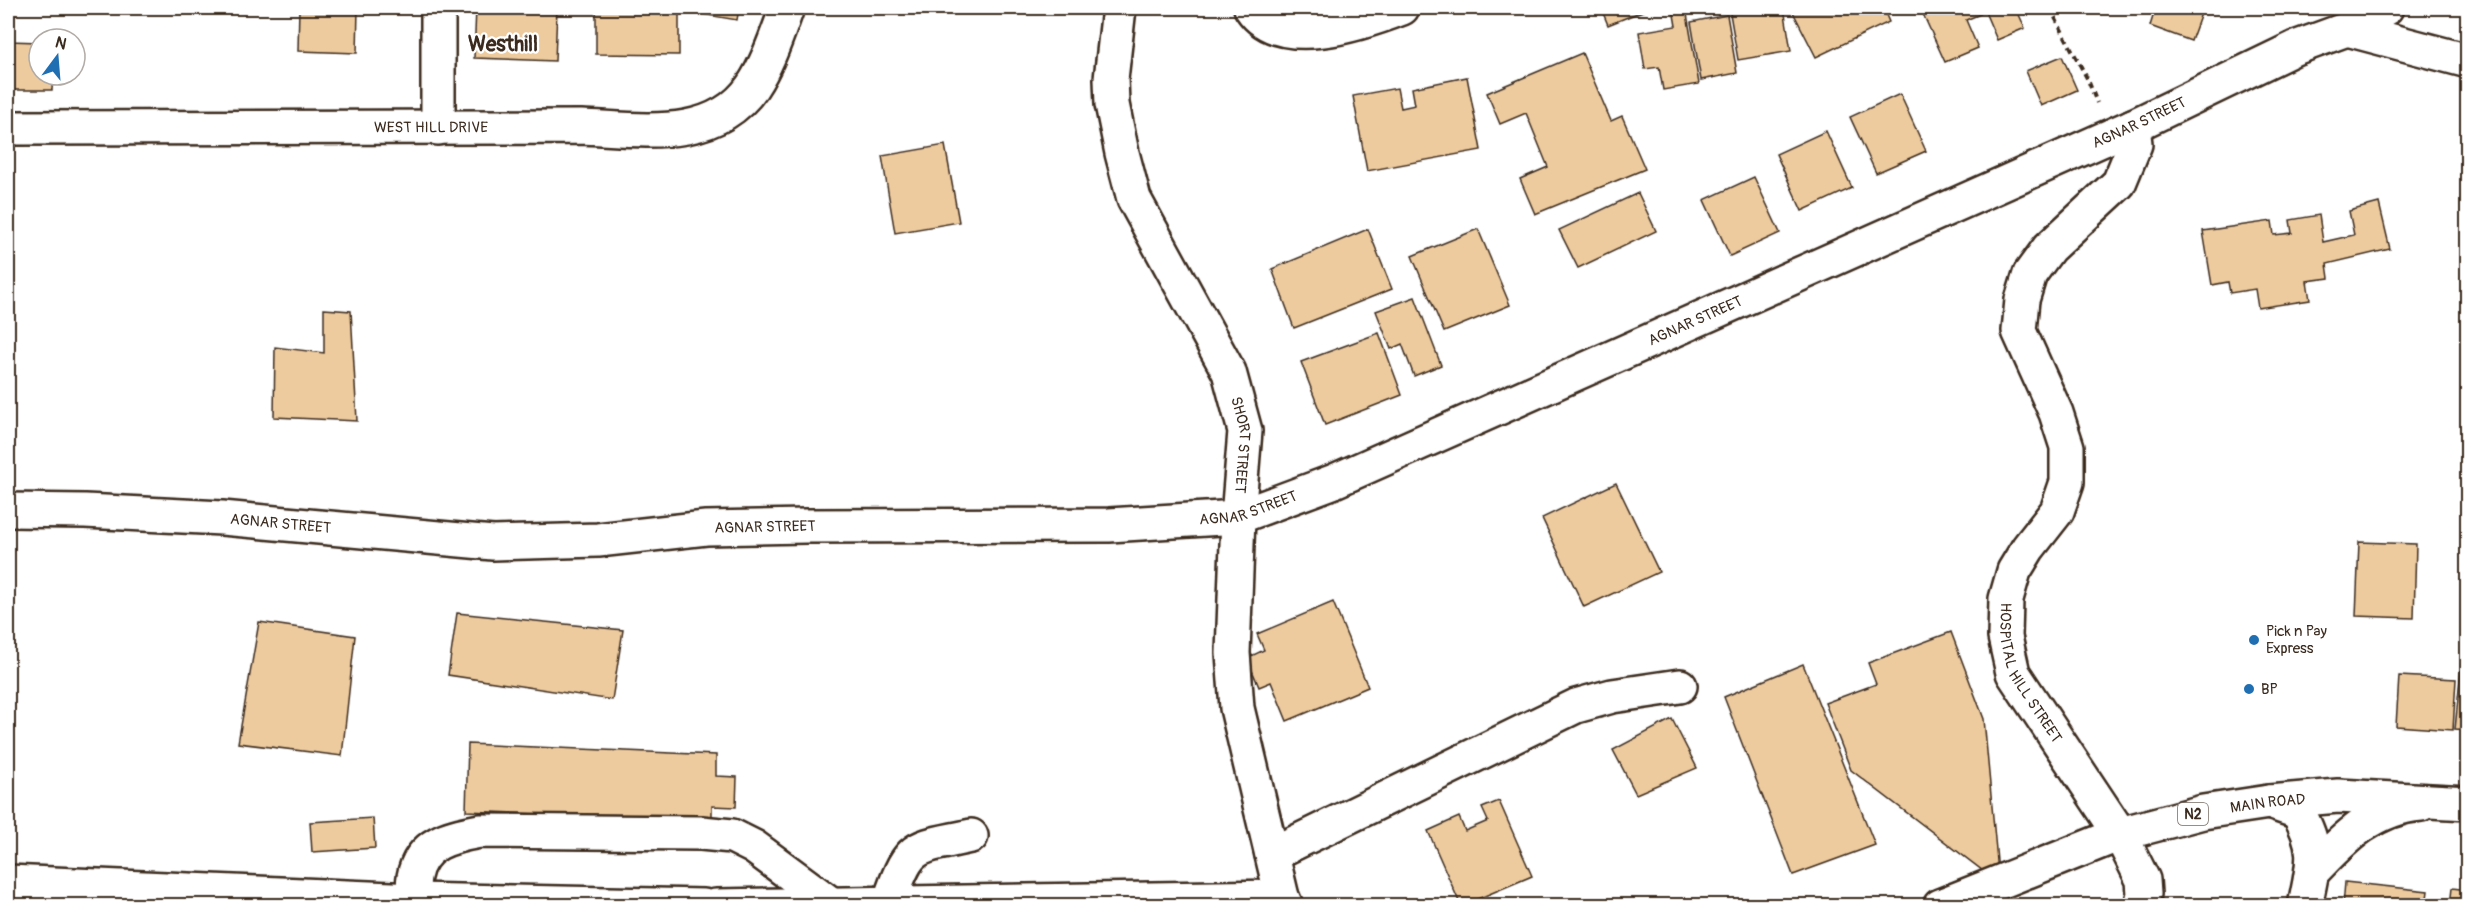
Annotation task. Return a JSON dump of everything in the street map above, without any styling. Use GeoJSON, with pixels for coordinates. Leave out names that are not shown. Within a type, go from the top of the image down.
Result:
{"type":"FeatureCollection","features":[{"type":"Feature","properties":{"kind":"main road"},"geometry":{"type":"LineString","coordinates":[[438,8],[438,128]]}},
{"type":"Feature","properties":{"kind":"main road","name":"WEST HILL DRIVE"},"geometry":{"type":"LineString","coordinates":[[8,128],[581,127],[664,130],[696,127],[724,115],[751,89],[766,63],[787,8]]}},
{"type":"Feature","properties":{"kind":"main road","name":"SHORT STREET"},"geometry":{"type":"LineString","coordinates":[[1119,8],[1111,79],[1112,104],[1134,199],[1229,372],[1245,431],[1238,517],[1233,653],[1237,708],[1284,901]]}},
{"type":"Feature","properties":{"kind":"main road"},"geometry":{"type":"LineString","coordinates":[[1251,8],[1257,16],[1274,26],[1293,32],[1368,21],[1402,8]]}},
{"type":"Feature","properties":{"kind":"main road","name":"AGNAR STREET"},"geometry":{"type":"LineString","coordinates":[[8,510],[84,511],[222,518],[493,543],[598,540],[706,528],[1108,525],[1238,517],[1332,482],[2121,131],[2295,48],[2347,29],[2386,8]]}},
{"type":"Feature","properties":{"kind":"main road"},"geometry":{"type":"LineString","coordinates":[[2347,29],[2468,61]]}},
{"type":"Feature","properties":{"kind":"main road","name":"HOSPITAL HILL STREET"},"geometry":{"type":"LineString","coordinates":[[2121,131],[2135,144],[2119,183],[2049,248],[2030,274],[2022,300],[2019,331],[2055,413],[2067,447],[2067,482],[2057,511],[2028,548],[2014,571],[2006,599],[2005,637],[2013,673],[2120,834],[2143,880],[2144,894],[2141,906]]}},
{"type":"Feature","properties":{"kind":"main road"},"geometry":{"type":"LineString","coordinates":[[1272,854],[1576,706],[1612,696],[1680,686]]}},
{"type":"Feature","properties":{"kind":"main road","name":"MAIN ROAD"},"geometry":{"type":"LineString","coordinates":[[1940,906],[1983,885],[2120,834],[2203,812],[2269,802],[2338,796],[2460,802]]}},
{"type":"Feature","properties":{"kind":"main road"},"geometry":{"type":"LineString","coordinates":[[2269,802],[2298,812],[2310,833],[2314,870],[2305,906]]}},
{"type":"Feature","properties":{"kind":"main road"},"geometry":{"type":"LineString","coordinates":[[2314,870],[2345,837],[2373,816],[2407,805],[2460,802]]}},
{"type":"Feature","properties":{"kind":"main road"},"geometry":{"type":"LineString","coordinates":[[414,903],[414,874],[426,852],[436,843],[452,836],[492,831],[701,833],[732,836],[754,847],[831,904]]}},
{"type":"Feature","properties":{"kind":"main road"},"geometry":{"type":"LineString","coordinates":[[890,903],[900,871],[918,848],[972,836]]}},
{"type":"Feature","properties":{"kind":"main road"},"geometry":{"type":"LineString","coordinates":[[8,882],[414,903],[704,906]]}},
{"type":"Feature","properties":{"kind":"main road"},"geometry":{"type":"LineString","coordinates":[[716,906],[1284,901]]}},
{"type":"Feature","properties":{"kind":"path"},"geometry":{"type":"LineString","coordinates":[[2049,8],[2088,80],[2121,131]]}},
{"type":"Feature","properties":{"kind":"building"},"geometry":{"type":"Polygon","coordinates":[[[137,8],[230,8],[230,13],[137,11],[137,8]]]}},
{"type":"Feature","properties":{"kind":"building"},"geometry":{"type":"Polygon","coordinates":[[[299,8],[358,8],[357,53],[298,51],[299,8]]]}},
{"type":"Feature","properties":{"kind":"building"},"geometry":{"type":"Polygon","coordinates":[[[476,8],[557,8],[555,61],[474,58],[476,8]]]}},
{"type":"Feature","properties":{"kind":"building"},"geometry":{"type":"Polygon","coordinates":[[[596,8],[679,8],[679,55],[596,54],[596,8]]]}},
{"type":"Feature","properties":{"kind":"building"},"geometry":{"type":"Polygon","coordinates":[[[702,8],[739,8],[737,20],[701,14],[702,8]]]}},
{"type":"Feature","properties":{"kind":"building"},"geometry":{"type":"Polygon","coordinates":[[[1601,8],[1644,8],[1645,10],[1608,25],[1601,8]]]}},
{"type":"Feature","properties":{"kind":"building"},"geometry":{"type":"Polygon","coordinates":[[[1686,8],[1699,84],[1663,90],[1659,67],[1645,69],[1639,32],[1676,26],[1673,9],[1686,8]]]}},
{"type":"Feature","properties":{"kind":"building"},"geometry":{"type":"Polygon","coordinates":[[[1729,8],[1784,8],[1791,51],[1738,60],[1729,8]]]}},
{"type":"Feature","properties":{"kind":"building"},"geometry":{"type":"Polygon","coordinates":[[[1791,8],[1883,8],[1889,22],[1816,57],[1791,8]]]}},
{"type":"Feature","properties":{"kind":"building"},"geometry":{"type":"Polygon","coordinates":[[[1931,8],[2016,8],[2025,28],[1997,40],[1985,12],[1966,20],[1978,48],[1945,62],[1923,14],[1932,10],[1931,8]]]}},
{"type":"Feature","properties":{"kind":"building"},"geometry":{"type":"Polygon","coordinates":[[[2148,8],[2203,8],[2191,41],[2150,26],[2155,10],[2148,8]]]}},
{"type":"Feature","properties":{"kind":"building"},"geometry":{"type":"Polygon","coordinates":[[[1727,15],[1737,73],[1701,80],[1691,22],[1727,15]]]}},
{"type":"Feature","properties":{"kind":"building"},"geometry":{"type":"Polygon","coordinates":[[[8,41],[27,42],[27,87],[52,87],[52,90],[8,90],[8,41]]]}},
{"type":"Feature","properties":{"kind":"building"},"geometry":{"type":"Polygon","coordinates":[[[1582,53],[1611,121],[1622,116],[1645,169],[1535,214],[1520,179],[1548,167],[1526,113],[1500,124],[1487,93],[1582,53]]]}},
{"type":"Feature","properties":{"kind":"building"},"geometry":{"type":"Polygon","coordinates":[[[2062,56],[2077,90],[2041,106],[2026,71],[2062,56]]]}},
{"type":"Feature","properties":{"kind":"building"},"geometry":{"type":"Polygon","coordinates":[[[1467,77],[1481,150],[1367,171],[1353,96],[1397,88],[1401,108],[1415,105],[1412,88],[1467,77]]]}},
{"type":"Feature","properties":{"kind":"building"},"geometry":{"type":"Polygon","coordinates":[[[1900,94],[1926,151],[1876,173],[1850,117],[1900,94]]]}},
{"type":"Feature","properties":{"kind":"building"},"geometry":{"type":"Polygon","coordinates":[[[1826,131],[1852,188],[1802,211],[1776,154],[1826,131]]]}},
{"type":"Feature","properties":{"kind":"building"},"geometry":{"type":"Polygon","coordinates":[[[945,145],[959,222],[895,233],[882,156],[945,145]]]}},
{"type":"Feature","properties":{"kind":"building"},"geometry":{"type":"Polygon","coordinates":[[[1754,177],[1780,233],[1730,256],[1704,200],[1754,177]]]}},
{"type":"Feature","properties":{"kind":"building"},"geometry":{"type":"Polygon","coordinates":[[[1638,193],[1656,231],[1578,268],[1559,230],[1638,193]]]}},
{"type":"Feature","properties":{"kind":"building"},"geometry":{"type":"Polygon","coordinates":[[[2379,203],[2390,249],[2327,264],[2329,278],[2307,281],[2310,300],[2258,308],[2255,289],[2230,293],[2228,282],[2212,285],[2203,231],[2272,221],[2274,235],[2292,233],[2290,220],[2319,215],[2323,242],[2354,235],[2349,211],[2379,203]]]}},
{"type":"Feature","properties":{"kind":"building"},"geometry":{"type":"Polygon","coordinates":[[[1368,229],[1392,289],[1294,328],[1272,269],[1368,229]]]}},
{"type":"Feature","properties":{"kind":"building"},"geometry":{"type":"Polygon","coordinates":[[[1478,229],[1510,305],[1444,332],[1412,256],[1478,229]]]}},
{"type":"Feature","properties":{"kind":"building"},"geometry":{"type":"Polygon","coordinates":[[[1415,297],[1441,365],[1414,376],[1402,344],[1391,349],[1376,311],[1415,297]]]}},
{"type":"Feature","properties":{"kind":"building"},"geometry":{"type":"Polygon","coordinates":[[[324,309],[351,311],[357,421],[274,417],[275,347],[324,353],[324,309]]]}},
{"type":"Feature","properties":{"kind":"building"},"geometry":{"type":"Polygon","coordinates":[[[1379,333],[1402,395],[1325,425],[1301,362],[1379,333]]]}},
{"type":"Feature","properties":{"kind":"building"},"geometry":{"type":"Polygon","coordinates":[[[1616,483],[1659,572],[1584,607],[1542,518],[1616,483]]]}},
{"type":"Feature","properties":{"kind":"building"},"geometry":{"type":"Polygon","coordinates":[[[2359,542],[2416,544],[2414,618],[2356,616],[2359,542]]]}},
{"type":"Feature","properties":{"kind":"building"},"geometry":{"type":"Polygon","coordinates":[[[1333,602],[1368,687],[1287,721],[1271,682],[1259,687],[1247,658],[1264,650],[1257,634],[1333,602]]]}},
{"type":"Feature","properties":{"kind":"building"},"geometry":{"type":"Polygon","coordinates":[[[457,613],[623,630],[612,700],[448,675],[457,613]]]}},
{"type":"Feature","properties":{"kind":"building"},"geometry":{"type":"Polygon","coordinates":[[[259,622],[355,636],[342,756],[238,743],[259,622]]]}},
{"type":"Feature","properties":{"kind":"building"},"geometry":{"type":"Polygon","coordinates":[[[1951,632],[1984,719],[1999,883],[1851,770],[1825,703],[1876,684],[1868,663],[1951,632]]]}},
{"type":"Feature","properties":{"kind":"building"},"geometry":{"type":"Polygon","coordinates":[[[2463,649],[2468,649],[2468,730],[2455,729],[2463,649]]]}},
{"type":"Feature","properties":{"kind":"building"},"geometry":{"type":"Polygon","coordinates":[[[1803,664],[1875,845],[1793,875],[1724,697],[1803,664]]]}},
{"type":"Feature","properties":{"kind":"building"},"geometry":{"type":"Polygon","coordinates":[[[2399,676],[2456,679],[2453,730],[2396,726],[2399,676]]]}},
{"type":"Feature","properties":{"kind":"building"},"geometry":{"type":"Polygon","coordinates":[[[1672,719],[1697,768],[1636,794],[1613,750],[1672,719]]]}},
{"type":"Feature","properties":{"kind":"building"},"geometry":{"type":"Polygon","coordinates":[[[468,744],[716,755],[716,776],[737,777],[736,807],[712,806],[712,821],[466,811],[468,744]]]}},
{"type":"Feature","properties":{"kind":"building"},"geometry":{"type":"Polygon","coordinates":[[[1499,801],[1532,876],[1461,906],[1428,831],[1459,817],[1465,831],[1488,821],[1482,808],[1499,801]]]}},
{"type":"Feature","properties":{"kind":"building"},"geometry":{"type":"Polygon","coordinates":[[[373,818],[375,848],[312,852],[310,822],[373,818]]]}},
{"type":"Feature","properties":{"kind":"building"},"geometry":{"type":"Polygon","coordinates":[[[2345,882],[2428,891],[2426,906],[2343,906],[2345,882]]]}},
{"type":"Feature","properties":{"kind":"building"},"geometry":{"type":"Polygon","coordinates":[[[2452,888],[2468,890],[2468,906],[2450,906],[2452,888]]]}},
{"type":"Feature","properties":{"kind":"place","name":"Pick n Pay Express"},"geometry":{"type":"Point","coordinates":[2254,640]}},
{"type":"Feature","properties":{"kind":"place","name":"BP"},"geometry":{"type":"Point","coordinates":[2249,689]}},
{"type":"Feature","properties":{"kind":"district","name":"Westhill"},"geometry":{"type":"Point","coordinates":[503,44]}}]}
